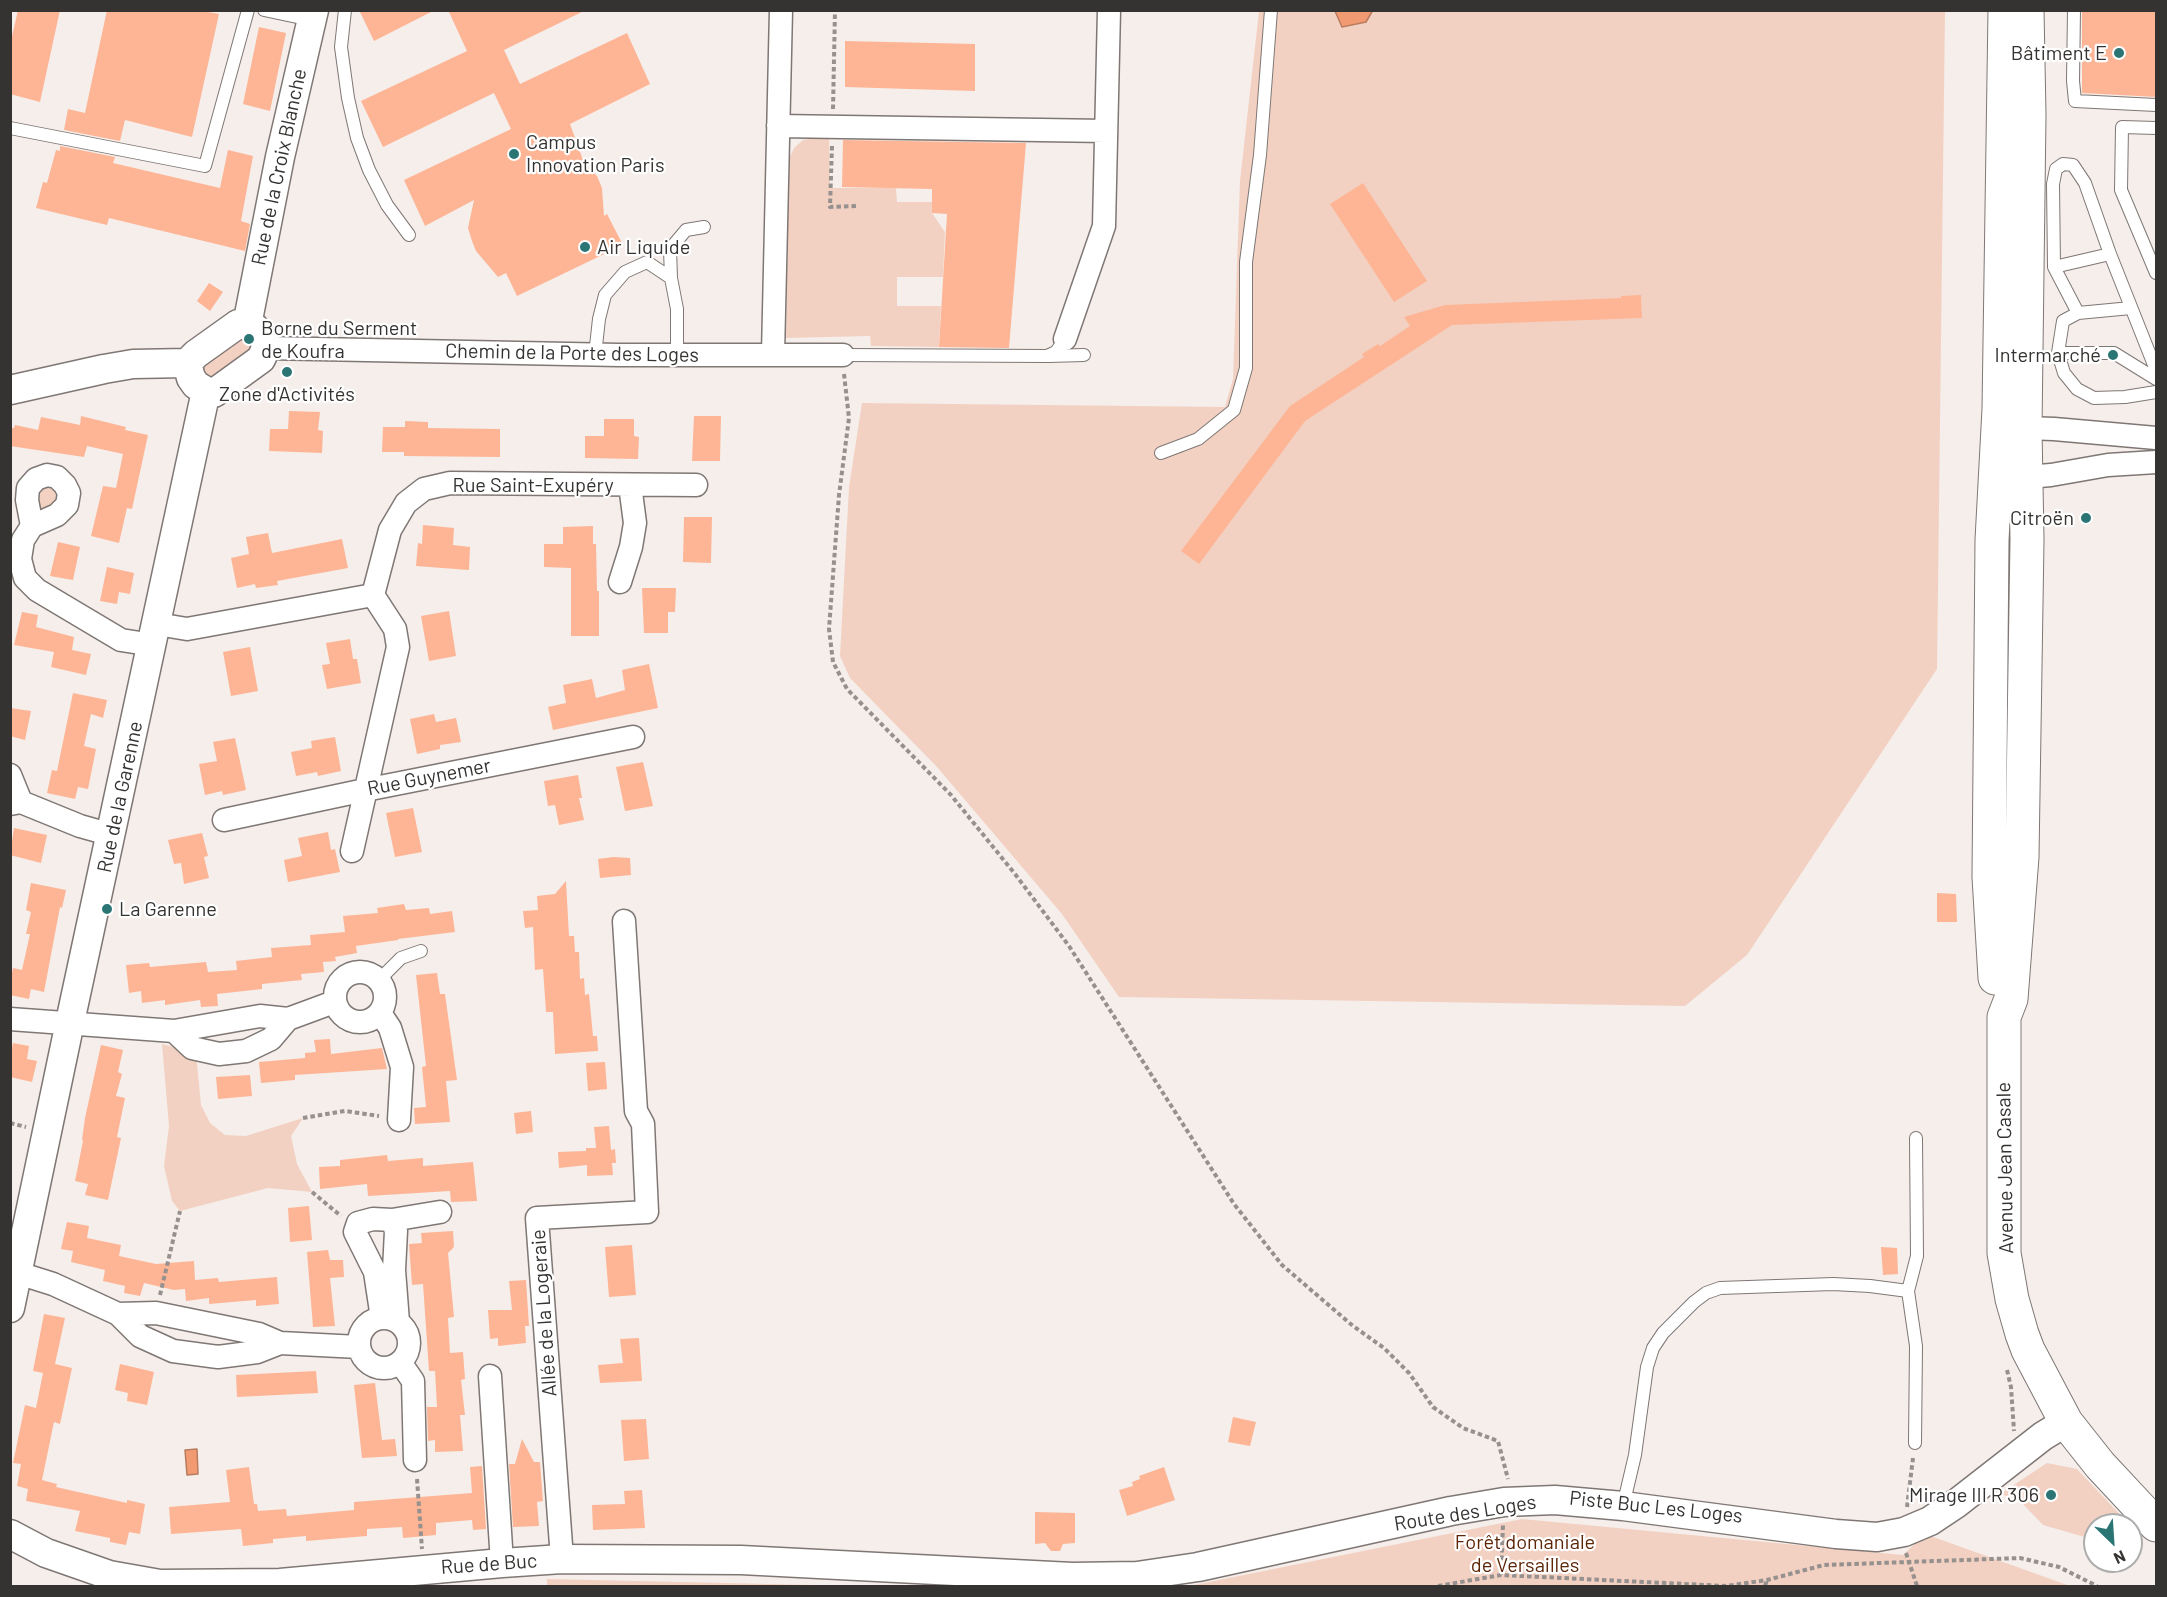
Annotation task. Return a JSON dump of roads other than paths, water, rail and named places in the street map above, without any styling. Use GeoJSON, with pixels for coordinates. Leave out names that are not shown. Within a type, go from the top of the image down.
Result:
{"type":"FeatureCollection","features":[{"type":"Feature","properties":{"kind":"main road"},"geometry":{"type":"LineString","coordinates":[[2005,10],[2014,452]]}},
{"type":"Feature","properties":{"kind":"main road"},"geometry":{"type":"LineString","coordinates":[[2014,452],[2031,20]]}},
{"type":"Feature","properties":{"kind":"main road","name":"Avenue Jean Casale"},"geometry":{"type":"LineString","coordinates":[[2014,452],[2022,857],[2011,999],[2004,1017],[2004,1253],[2022,1334],[2066,1422],[2100,1465],[2157,1525]]}},
{"type":"Feature","properties":{"kind":"street"},"geometry":{"type":"LineString","coordinates":[[773,354],[781,10]]}},
{"type":"Feature","properties":{"kind":"street"},"geometry":{"type":"LineString","coordinates":[[1065,339],[1104,226],[1109,10]]}},
{"type":"Feature","properties":{"kind":"street","name":"Rue de la Croix Blanche"},"geometry":{"type":"LineString","coordinates":[[247,325],[280,157],[313,15]]}},
{"type":"Feature","properties":{"kind":"street"},"geometry":{"type":"LineString","coordinates":[[778,126],[1106,131]]}},
{"type":"Feature","properties":{"kind":"street"},"geometry":{"type":"LineString","coordinates":[[10,390],[133,364],[187,363],[238,324],[254,327],[265,340],[266,348],[261,359],[214,393],[196,385],[191,378],[187,363]]}},
{"type":"Feature","properties":{"kind":"street","name":"Chemin de la Porte des Loges"},"geometry":{"type":"LineString","coordinates":[[266,348],[595,355],[843,355]]}},
{"type":"Feature","properties":{"kind":"street","name":"Rue de la Garenne"},"geometry":{"type":"LineString","coordinates":[[10,1308],[206,391]]}},
{"type":"Feature","properties":{"kind":"street"},"geometry":{"type":"LineString","coordinates":[[2157,438],[2054,429],[2014,452],[2051,476],[2108,465],[2157,462]]}},
{"type":"Feature","properties":{"kind":"street","name":"Rue Saint-Exupéry"},"geometry":{"type":"LineString","coordinates":[[373,595],[390,530],[406,503],[424,489],[450,483],[696,485]]}},
{"type":"Feature","properties":{"kind":"street"},"geometry":{"type":"LineString","coordinates":[[620,582],[631,547],[635,523],[630,485]]}},
{"type":"Feature","properties":{"kind":"street"},"geometry":{"type":"LineString","coordinates":[[32,526],[23,540],[20,559],[25,578],[37,591],[121,640],[373,595],[395,629],[398,647],[352,851]]}},
{"type":"Feature","properties":{"kind":"street","name":"Rue Guynemer"},"geometry":{"type":"LineString","coordinates":[[224,820],[633,737]]}},
{"type":"Feature","properties":{"kind":"street"},"geometry":{"type":"LineString","coordinates":[[10,774],[16,803],[70,823],[112,835]]}},
{"type":"Feature","properties":{"kind":"street","name":"Allée de la Logeraie"},"geometry":{"type":"LineString","coordinates":[[562,1559],[537,1218],[647,1212],[643,1124],[636,1111],[624,921]]}},
{"type":"Feature","properties":{"kind":"street"},"geometry":{"type":"LineString","coordinates":[[365,972],[379,980],[385,996],[380,1013],[374,1018],[358,1022],[343,1016],[334,1002],[337,986],[348,974],[365,972]]}},
{"type":"Feature","properties":{"kind":"street"},"geometry":{"type":"LineString","coordinates":[[10,1019],[174,1031],[260,1016],[288,1018],[334,1002]]}},
{"type":"Feature","properties":{"kind":"street"},"geometry":{"type":"LineString","coordinates":[[380,1013],[390,1028],[402,1067],[399,1120]]}},
{"type":"Feature","properties":{"kind":"street"},"geometry":{"type":"LineString","coordinates":[[174,1031],[192,1048],[219,1054],[246,1051],[271,1039],[288,1018]]}},
{"type":"Feature","properties":{"kind":"street"},"geometry":{"type":"LineString","coordinates":[[390,1320],[375,1272],[355,1232],[358,1223],[373,1219],[392,1221],[440,1212]]}},
{"type":"Feature","properties":{"kind":"street"},"geometry":{"type":"LineString","coordinates":[[390,1320],[396,1231],[392,1221]]}},
{"type":"Feature","properties":{"kind":"street"},"geometry":{"type":"LineString","coordinates":[[18,1273],[53,1284],[118,1314],[140,1336],[173,1351],[218,1357],[256,1352],[280,1343]]}},
{"type":"Feature","properties":{"kind":"street"},"geometry":{"type":"LineString","coordinates":[[118,1314],[156,1313],[259,1334],[280,1343],[359,1347]]}},
{"type":"Feature","properties":{"kind":"street"},"geometry":{"type":"LineString","coordinates":[[374,1320],[390,1320],[404,1327],[409,1342],[406,1357],[387,1368],[379,1368],[366,1361],[359,1347],[362,1331],[374,1320]]}},
{"type":"Feature","properties":{"kind":"street"},"geometry":{"type":"LineString","coordinates":[[400,1362],[412,1381],[416,1460]]}},
{"type":"Feature","properties":{"kind":"street"},"geometry":{"type":"LineString","coordinates":[[490,1376],[502,1563]]}},
{"type":"Feature","properties":{"kind":"street","name":"Route des Loges"},"geometry":{"type":"LineString","coordinates":[[941,1571],[1072,1577],[1137,1576],[1182,1570],[1439,1513],[1504,1502],[1555,1500],[1623,1506],[1851,1536],[1877,1537],[1904,1532],[1930,1521],[2066,1422]]}},
{"type":"Feature","properties":{"kind":"street","name":"Rue de Buc"},"geometry":{"type":"LineString","coordinates":[[10,1534],[46,1553],[109,1575],[160,1584],[280,1583],[562,1559],[741,1560],[941,1571]]}},
{"type":"Feature","properties":{"kind":"lane"},"geometry":{"type":"LineString","coordinates":[[10,128],[205,166],[248,10]]}},
{"type":"Feature","properties":{"kind":"lane"},"geometry":{"type":"LineString","coordinates":[[264,10],[313,15]]}},
{"type":"Feature","properties":{"kind":"lane"},"geometry":{"type":"LineString","coordinates":[[345,10],[341,47],[348,98],[357,138],[387,205],[409,235]]}},
{"type":"Feature","properties":{"kind":"lane"},"geometry":{"type":"LineString","coordinates":[[1161,453],[1198,439],[1234,410],[1246,368],[1246,262],[1260,154],[1271,10]]}},
{"type":"Feature","properties":{"kind":"lane"},"geometry":{"type":"LineString","coordinates":[[2074,10],[2075,102],[2157,105]]}},
{"type":"Feature","properties":{"kind":"lane"},"geometry":{"type":"LineString","coordinates":[[2157,128],[2122,127],[2121,179],[2121,190],[2157,273]]}},
{"type":"Feature","properties":{"kind":"lane"},"geometry":{"type":"LineString","coordinates":[[2078,313],[2054,267],[2053,184],[2056,169],[2063,164],[2073,165],[2085,183],[2110,254],[2157,370]]}},
{"type":"Feature","properties":{"kind":"lane"},"geometry":{"type":"LineString","coordinates":[[676,355],[677,309],[671,278],[670,249],[686,230],[704,227]]}},
{"type":"Feature","properties":{"kind":"lane"},"geometry":{"type":"LineString","coordinates":[[2054,267],[2110,254]]}},
{"type":"Feature","properties":{"kind":"lane"},"geometry":{"type":"LineString","coordinates":[[595,355],[599,319],[605,295],[625,272],[647,262],[671,278]]}},
{"type":"Feature","properties":{"kind":"lane"},"geometry":{"type":"LineString","coordinates":[[2131,308],[2078,313],[2063,321],[2058,353],[2064,373],[2077,389],[2094,398],[2125,397],[2157,392]]}},
{"type":"Feature","properties":{"kind":"lane"},"geometry":{"type":"LineString","coordinates":[[1047,356],[1056,352],[1065,339]]}},
{"type":"Feature","properties":{"kind":"lane"},"geometry":{"type":"LineString","coordinates":[[2058,353],[2114,353],[2157,379]]}},
{"type":"Feature","properties":{"kind":"lane"},"geometry":{"type":"LineString","coordinates":[[843,355],[1084,355]]}},
{"type":"Feature","properties":{"kind":"lane"},"geometry":{"type":"LineString","coordinates":[[379,980],[401,958],[421,951]]}},
{"type":"Feature","properties":{"kind":"lane"},"geometry":{"type":"LineString","coordinates":[[1915,1443],[1917,1346],[1908,1292],[1917,1256],[1916,1138]]}},
{"type":"Feature","properties":{"kind":"lane"},"geometry":{"type":"LineString","coordinates":[[1623,1506],[1635,1455],[1647,1367],[1653,1348],[1663,1333],[1694,1302],[1706,1293],[1720,1288],[1833,1284],[1870,1286],[1908,1292]]}},
{"type":"Feature","properties":{"kind":"place","name":"Bâtiment E"},"geometry":{"type":"Point","coordinates":[2119,53]}},
{"type":"Feature","properties":{"kind":"place","name":"Campus Innovation Paris"},"geometry":{"type":"Point","coordinates":[514,154]}},
{"type":"Feature","properties":{"kind":"place","name":"Air Liquide"},"geometry":{"type":"Point","coordinates":[585,247]}},
{"type":"Feature","properties":{"kind":"place","name":"Borne du Serment de Koufra"},"geometry":{"type":"Point","coordinates":[249,339]}},
{"type":"Feature","properties":{"kind":"place","name":"Intermarché"},"geometry":{"type":"Point","coordinates":[2113,355]}},
{"type":"Feature","properties":{"kind":"place","name":"Zone d'Activités"},"geometry":{"type":"Point","coordinates":[287,372]}},
{"type":"Feature","properties":{"kind":"place","name":"Citroën"},"geometry":{"type":"Point","coordinates":[2086,518]}},
{"type":"Feature","properties":{"kind":"place","name":"La Garenne"},"geometry":{"type":"Point","coordinates":[107,909]}},
{"type":"Feature","properties":{"kind":"place","name":"Mirage III R 306"},"geometry":{"type":"Point","coordinates":[2051,1495]}},
{"type":"Feature","properties":{"kind":"park label","name":"Forêt domaniale de Versailles"},"geometry":{"type":"Point","coordinates":[1525,1554]}}]}
